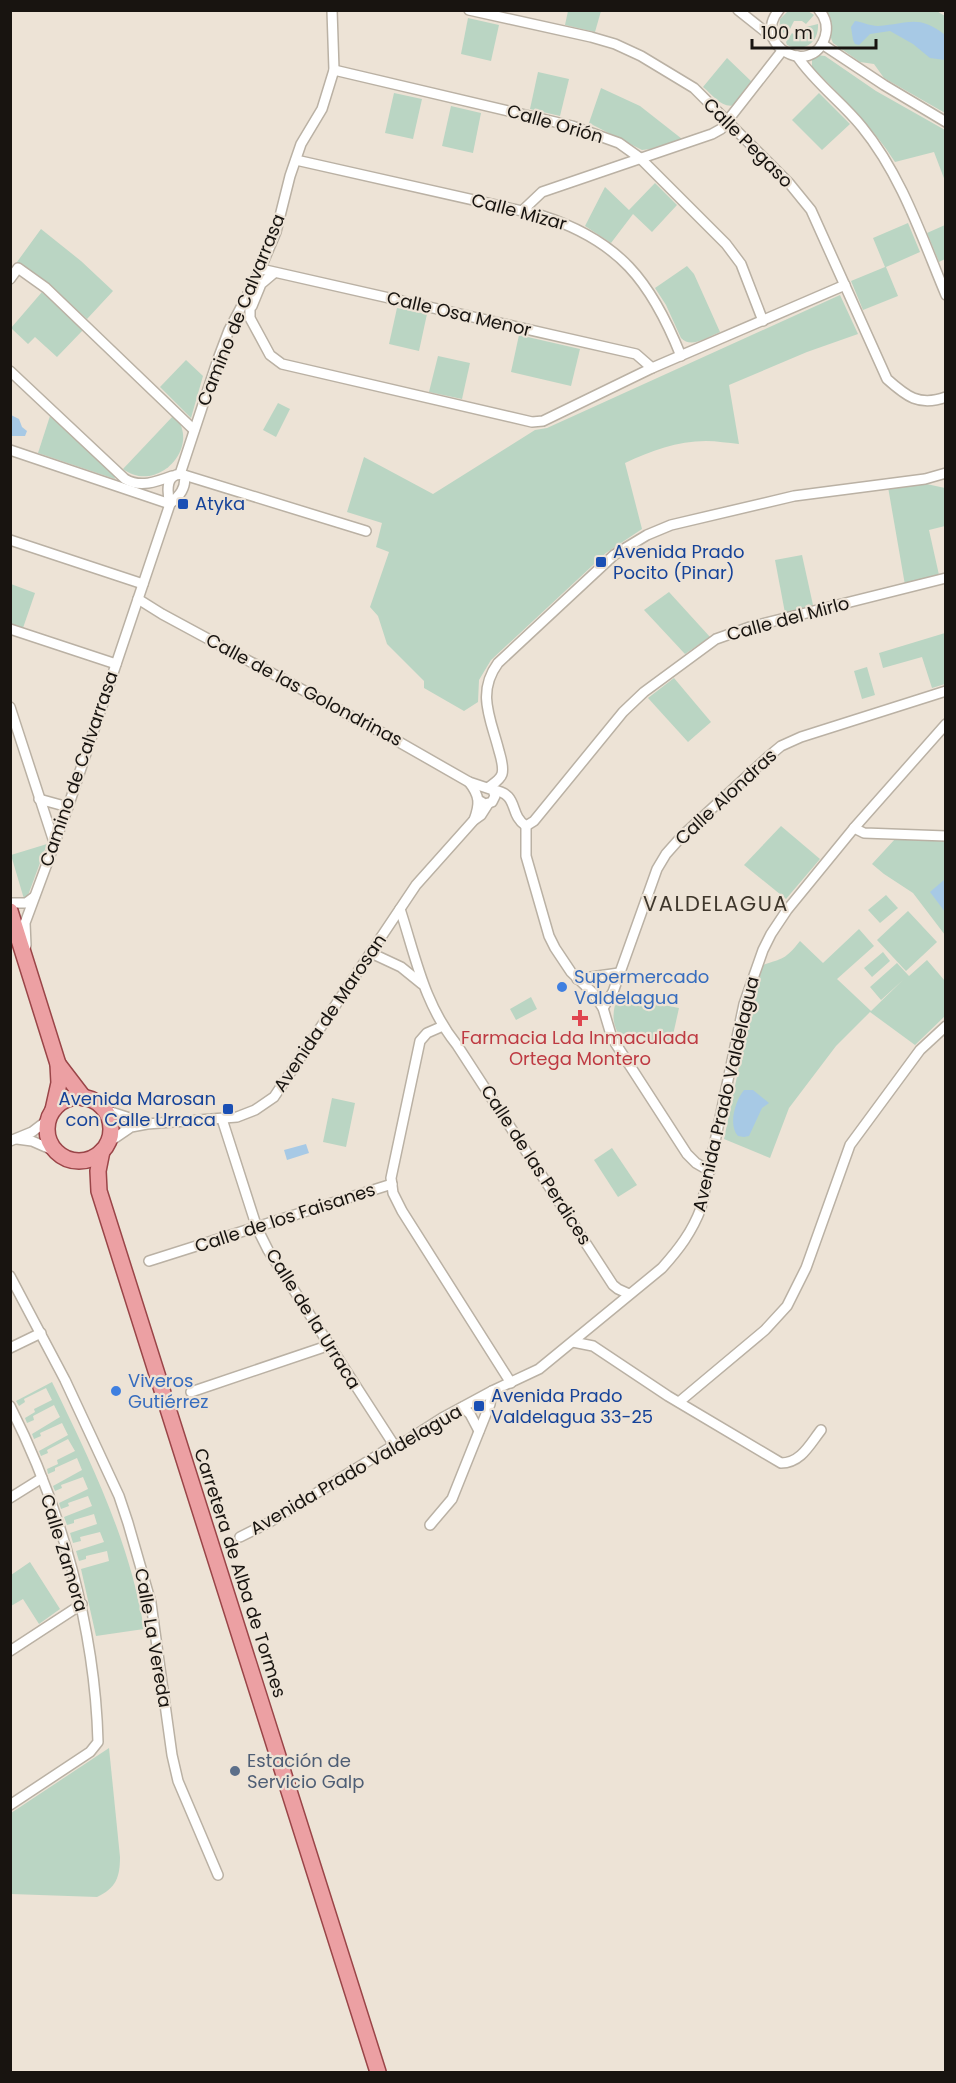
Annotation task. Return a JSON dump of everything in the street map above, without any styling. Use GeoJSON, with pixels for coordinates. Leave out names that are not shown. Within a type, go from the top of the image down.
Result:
{"type":"FeatureCollection","features":[{"type":"Feature","properties":{"kind":"main road"},"geometry":{"type":"LineString","coordinates":[[10,911],[58,1064],[58,1083],[47,1130],[49,1141],[57,1152],[75,1161],[94,1158],[105,1147],[111,1132],[110,1121],[105,1110],[97,1103],[84,1098],[73,1098],[62,1102],[51,1115]]}},
{"type":"Feature","properties":{"kind":"main road"},"geometry":{"type":"LineString","coordinates":[[58,1064],[84,1098]]}},
{"type":"Feature","properties":{"kind":"main road","name":"Carretera de Alba de Tormes"},"geometry":{"type":"LineString","coordinates":[[105,1147],[98,1171],[99,1191],[378,2073]]}},
{"type":"Feature","properties":{"kind":"main road","name":"Carretera de Alba de Tormes"},"geometry":{"type":"LineString","coordinates":[[75,1161],[99,1191]]}},
{"type":"Feature","properties":{"kind":"street","name":"Camino de Calvarrasa"},"geometry":{"type":"LineString","coordinates":[[179,475],[222,349],[254,289],[278,226],[290,176],[301,144],[322,110],[334,70],[332,10]]}},
{"type":"Feature","properties":{"kind":"street","name":"Calle Pegaso"},"geometry":{"type":"LineString","coordinates":[[470,10],[615,44],[650,61],[694,88],[789,183],[811,210],[887,379],[907,396],[920,401],[935,401],[945,397]]}},
{"type":"Feature","properties":{"kind":"street"},"geometry":{"type":"LineString","coordinates":[[738,10],[772,37],[782,51],[797,56],[811,54],[822,44],[826,34],[826,24],[819,10]]}},
{"type":"Feature","properties":{"kind":"street"},"geometry":{"type":"LineString","coordinates":[[772,37],[771,24],[776,11]]}},
{"type":"Feature","properties":{"kind":"street"},"geometry":{"type":"LineString","coordinates":[[822,44],[945,122]]}},
{"type":"Feature","properties":{"kind":"street"},"geometry":{"type":"LineString","coordinates":[[522,211],[542,192],[722,129],[782,51]]}},
{"type":"Feature","properties":{"kind":"street"},"geometry":{"type":"LineString","coordinates":[[797,56],[807,71],[862,127],[892,172],[945,296]]}},
{"type":"Feature","properties":{"kind":"street","name":"Calle Orión"},"geometry":{"type":"LineString","coordinates":[[334,70],[572,126],[618,143],[640,158],[726,244],[741,264],[763,321]]}},
{"type":"Feature","properties":{"kind":"street","name":"Calle Mizar"},"geometry":{"type":"LineString","coordinates":[[296,160],[522,211],[569,224],[612,250],[633,271],[654,296],[668,322],[681,356]]}},
{"type":"Feature","properties":{"kind":"street"},"geometry":{"type":"LineString","coordinates":[[10,279],[18,268],[46,288],[194,430]]}},
{"type":"Feature","properties":{"kind":"street","name":"Calle Osa Menor"},"geometry":{"type":"LineString","coordinates":[[261,269],[636,354],[652,368]]}},
{"type":"Feature","properties":{"kind":"street"},"geometry":{"type":"LineString","coordinates":[[274,273],[254,289],[249,314],[270,355],[282,364],[532,422],[543,421],[652,368],[845,285]]}},
{"type":"Feature","properties":{"kind":"street"},"geometry":{"type":"LineString","coordinates":[[10,371],[131,487]]}},
{"type":"Feature","properties":{"kind":"street"},"geometry":{"type":"LineString","coordinates":[[10,450],[172,500]]}},
{"type":"Feature","properties":{"kind":"street","name":"Avenida de Marosan"},"geometry":{"type":"LineString","coordinates":[[105,1147],[131,1127],[237,1117],[255,1110],[274,1097],[416,885],[481,815],[486,795],[498,780],[503,767],[485,693],[491,672],[614,555],[639,539],[671,525],[794,496],[925,479],[945,473]]}},
{"type":"Feature","properties":{"kind":"street"},"geometry":{"type":"LineString","coordinates":[[131,487],[179,475],[366,531]]}},
{"type":"Feature","properties":{"kind":"street"},"geometry":{"type":"LineString","coordinates":[[172,500],[182,492],[186,482],[179,475]]}},
{"type":"Feature","properties":{"kind":"street"},"geometry":{"type":"LineString","coordinates":[[172,500],[167,483],[179,475]]}},
{"type":"Feature","properties":{"kind":"street","name":"Camino de Calvarrasa"},"geometry":{"type":"LineString","coordinates":[[29,969],[25,923],[68,807],[172,500]]}},
{"type":"Feature","properties":{"kind":"street"},"geometry":{"type":"LineString","coordinates":[[10,540],[143,584]]}},
{"type":"Feature","properties":{"kind":"street","name":"Calle del Mirlo"},"geometry":{"type":"LineString","coordinates":[[526,826],[534,821],[632,702],[669,672],[716,639],[750,627],[945,578]]}},
{"type":"Feature","properties":{"kind":"street","name":"Calle de las Golondrinas"},"geometry":{"type":"LineString","coordinates":[[138,599],[399,742],[470,782],[486,795],[502,792],[509,795],[518,820],[526,826]]}},
{"type":"Feature","properties":{"kind":"street"},"geometry":{"type":"LineString","coordinates":[[10,629],[116,664]]}},
{"type":"Feature","properties":{"kind":"street","name":"Calle Alondras"},"geometry":{"type":"LineString","coordinates":[[603,1008],[613,992],[657,869],[666,854],[682,836],[777,748],[945,691]]}},
{"type":"Feature","properties":{"kind":"street"},"geometry":{"type":"LineString","coordinates":[[10,707],[54,842]]}},
{"type":"Feature","properties":{"kind":"street","name":"Avenida Prado Valdelagua"},"geometry":{"type":"LineString","coordinates":[[240,1537],[268,1523],[394,1445],[403,1443],[492,1391],[539,1369],[662,1268],[688,1237],[701,1208],[744,1004],[763,950],[787,910],[854,828],[945,724]]}},
{"type":"Feature","properties":{"kind":"street"},"geometry":{"type":"LineString","coordinates":[[39,799],[68,807]]}},
{"type":"Feature","properties":{"kind":"street"},"geometry":{"type":"LineString","coordinates":[[864,819],[881,833]]}},
{"type":"Feature","properties":{"kind":"street"},"geometry":{"type":"LineString","coordinates":[[526,826],[526,856],[549,936],[564,963],[593,993],[603,1008],[612,1038],[679,1142],[696,1163],[710,1171]]}},
{"type":"Feature","properties":{"kind":"street"},"geometry":{"type":"LineString","coordinates":[[854,828],[864,833],[945,836]]}},
{"type":"Feature","properties":{"kind":"street"},"geometry":{"type":"LineString","coordinates":[[10,903],[26,903],[34,897]]}},
{"type":"Feature","properties":{"kind":"street","name":"Calle de las Perdices"},"geometry":{"type":"LineString","coordinates":[[400,909],[423,984],[443,1026],[612,1285],[629,1294]]}},
{"type":"Feature","properties":{"kind":"street","name":"Calle de las Perdices"},"geometry":{"type":"LineString","coordinates":[[371,953],[404,969],[423,984]]}},
{"type":"Feature","properties":{"kind":"street"},"geometry":{"type":"LineString","coordinates":[[404,969],[416,960]]}},
{"type":"Feature","properties":{"kind":"street"},"geometry":{"type":"LineString","coordinates":[[577,979],[619,973]]}},
{"type":"Feature","properties":{"kind":"street","name":"Calle de los Faisanes"},"geometry":{"type":"LineString","coordinates":[[149,1262],[392,1184],[394,1157],[420,1041],[427,1034],[443,1026]]}},
{"type":"Feature","properties":{"kind":"street"},"geometry":{"type":"LineString","coordinates":[[680,1402],[759,1336],[787,1306],[806,1268],[850,1145],[920,1050],[945,1026]]}},
{"type":"Feature","properties":{"kind":"street","name":"Avenida de Marosan"},"geometry":{"type":"LineString","coordinates":[[105,1110],[147,1124]]}},
{"type":"Feature","properties":{"kind":"street"},"geometry":{"type":"LineString","coordinates":[[14,1140],[32,1132],[51,1115]]}},
{"type":"Feature","properties":{"kind":"street","name":"Calle de la Urraca"},"geometry":{"type":"LineString","coordinates":[[222,1119],[257,1228],[268,1250],[394,1445]]}},
{"type":"Feature","properties":{"kind":"street"},"geometry":{"type":"LineString","coordinates":[[14,1140],[32,1141],[57,1152]]}},
{"type":"Feature","properties":{"kind":"street"},"geometry":{"type":"LineString","coordinates":[[392,1184],[402,1211],[511,1383]]}},
{"type":"Feature","properties":{"kind":"street","name":"Calle La Vereda"},"geometry":{"type":"LineString","coordinates":[[10,1276],[65,1380],[118,1496],[132,1533],[151,1603],[176,1773],[195,1825],[218,1875]]}},
{"type":"Feature","properties":{"kind":"street"},"geometry":{"type":"LineString","coordinates":[[610,1311],[614,1297],[612,1285]]}},
{"type":"Feature","properties":{"kind":"street"},"geometry":{"type":"LineString","coordinates":[[593,1325],[593,1346]]}},
{"type":"Feature","properties":{"kind":"street"},"geometry":{"type":"LineString","coordinates":[[10,1348],[41,1333]]}},
{"type":"Feature","properties":{"kind":"street"},"geometry":{"type":"LineString","coordinates":[[573,1342],[593,1346],[680,1402],[782,1463],[789,1463],[799,1458],[820,1430]]}},
{"type":"Feature","properties":{"kind":"street"},"geometry":{"type":"LineString","coordinates":[[191,1392],[330,1345]]}},
{"type":"Feature","properties":{"kind":"street"},"geometry":{"type":"LineString","coordinates":[[430,1525],[452,1499],[490,1404],[492,1391]]}},
{"type":"Feature","properties":{"kind":"street","name":"Calle Zamora"},"geometry":{"type":"LineString","coordinates":[[10,1406],[42,1478],[76,1580],[87,1633],[98,1742],[90,1752],[10,1805]]}},
{"type":"Feature","properties":{"kind":"street"},"geometry":{"type":"LineString","coordinates":[[464,1407],[479,1431]]}},
{"type":"Feature","properties":{"kind":"street"},"geometry":{"type":"LineString","coordinates":[[10,1498],[42,1478]]}},
{"type":"Feature","properties":{"kind":"street"},"geometry":{"type":"LineString","coordinates":[[10,1650],[82,1604]]}},
{"type":"Feature","properties":{"kind":"green space"},"geometry":{"type":"Polygon","coordinates":[[[935,10],[945,16],[945,113],[884,78],[874,64],[860,62],[833,43],[826,11],[935,10]]]}},
{"type":"Feature","properties":{"kind":"green space"},"geometry":{"type":"Polygon","coordinates":[[[568,11],[601,11],[595,32],[565,25],[568,11]]]}},
{"type":"Feature","properties":{"kind":"green space"},"geometry":{"type":"Polygon","coordinates":[[[788,11],[808,11],[814,15],[806,24],[802,21],[794,21],[790,29],[779,35],[780,19],[788,11]]]}},
{"type":"Feature","properties":{"kind":"green space"},"geometry":{"type":"Polygon","coordinates":[[[468,18],[499,25],[491,61],[461,54],[468,18]]]}},
{"type":"Feature","properties":{"kind":"green space"},"geometry":{"type":"Polygon","coordinates":[[[818,24],[816,36],[809,45],[799,48],[787,45],[786,42],[792,33],[797,36],[801,35],[805,33],[806,27],[818,24]]]}},
{"type":"Feature","properties":{"kind":"green space"},"geometry":{"type":"Polygon","coordinates":[[[816,55],[825,56],[876,91],[945,130],[945,181],[934,152],[895,162],[867,124],[812,67],[812,59],[816,55]]]}},
{"type":"Feature","properties":{"kind":"green space"},"geometry":{"type":"Polygon","coordinates":[[[727,58],[752,82],[735,105],[730,106],[718,100],[703,87],[727,58]]]}},
{"type":"Feature","properties":{"kind":"green space"},"geometry":{"type":"Polygon","coordinates":[[[538,72],[569,79],[560,116],[530,109],[538,72]]]}},
{"type":"Feature","properties":{"kind":"green space"},"geometry":{"type":"Polygon","coordinates":[[[601,88],[640,106],[682,139],[642,150],[589,123],[601,88]]]}},
{"type":"Feature","properties":{"kind":"green space"},"geometry":{"type":"Polygon","coordinates":[[[394,93],[422,99],[413,139],[385,133],[394,93]]]}},
{"type":"Feature","properties":{"kind":"green space"},"geometry":{"type":"Polygon","coordinates":[[[819,93],[850,124],[822,150],[792,120],[819,93]]]}},
{"type":"Feature","properties":{"kind":"green space"},"geometry":{"type":"Polygon","coordinates":[[[451,106],[481,113],[473,153],[442,146],[451,106]]]}},
{"type":"Feature","properties":{"kind":"green space"},"geometry":{"type":"Polygon","coordinates":[[[655,183],[677,205],[652,232],[633,214],[611,243],[585,226],[605,187],[629,210],[655,183]]]}},
{"type":"Feature","properties":{"kind":"green space"},"geometry":{"type":"Polygon","coordinates":[[[908,223],[920,252],[886,267],[898,296],[863,310],[851,281],[885,267],[873,238],[908,223]]]}},
{"type":"Feature","properties":{"kind":"green space"},"geometry":{"type":"Polygon","coordinates":[[[945,225],[945,259],[939,262],[927,233],[945,225]]]}},
{"type":"Feature","properties":{"kind":"green space"},"geometry":{"type":"Polygon","coordinates":[[[41,229],[81,261],[113,291],[87,319],[50,285],[17,262],[41,229]]]}},
{"type":"Feature","properties":{"kind":"green space"},"geometry":{"type":"Polygon","coordinates":[[[687,266],[694,274],[720,332],[695,342],[681,338],[666,305],[655,288],[687,266]]]}},
{"type":"Feature","properties":{"kind":"green space"},"geometry":{"type":"Polygon","coordinates":[[[42,292],[83,330],[57,357],[35,337],[28,344],[11,328],[42,292]]]}},
{"type":"Feature","properties":{"kind":"green space"},"geometry":{"type":"Polygon","coordinates":[[[840,295],[858,334],[807,352],[729,385],[739,444],[695,441],[654,451],[625,463],[642,529],[606,553],[491,660],[479,680],[478,702],[464,711],[424,688],[424,681],[387,644],[378,616],[370,607],[389,552],[376,547],[382,523],[347,512],[364,457],[433,494],[535,430],[547,428],[840,295]]]}},
{"type":"Feature","properties":{"kind":"green space"},"geometry":{"type":"Polygon","coordinates":[[[397,308],[427,314],[419,351],[389,344],[397,308]]]}},
{"type":"Feature","properties":{"kind":"green space"},"geometry":{"type":"Polygon","coordinates":[[[519,335],[580,349],[571,386],[511,372],[519,335]]]}},
{"type":"Feature","properties":{"kind":"green space"},"geometry":{"type":"Polygon","coordinates":[[[438,356],[470,363],[462,399],[429,392],[438,356]]]}},
{"type":"Feature","properties":{"kind":"green space"},"geometry":{"type":"Polygon","coordinates":[[[186,360],[203,376],[191,418],[160,387],[186,360]]]}},
{"type":"Feature","properties":{"kind":"green space"},"geometry":{"type":"Polygon","coordinates":[[[278,403],[290,409],[276,437],[263,430],[278,403]]]}},
{"type":"Feature","properties":{"kind":"green space"},"geometry":{"type":"Polygon","coordinates":[[[174,415],[182,427],[183,440],[180,453],[172,463],[162,472],[149,476],[136,475],[123,469],[174,415]]]}},
{"type":"Feature","properties":{"kind":"green space"},"geometry":{"type":"Polygon","coordinates":[[[50,416],[114,475],[115,479],[38,453],[50,416]]]}},
{"type":"Feature","properties":{"kind":"green space"},"geometry":{"type":"Polygon","coordinates":[[[922,483],[945,488],[945,526],[929,530],[939,575],[905,585],[888,487],[922,483]]]}},
{"type":"Feature","properties":{"kind":"green space"},"geometry":{"type":"Polygon","coordinates":[[[802,555],[813,605],[785,613],[775,560],[802,555]]]}},
{"type":"Feature","properties":{"kind":"green space"},"geometry":{"type":"Polygon","coordinates":[[[11,584],[35,593],[23,628],[11,624],[11,584]]]}},
{"type":"Feature","properties":{"kind":"green space"},"geometry":{"type":"Polygon","coordinates":[[[669,592],[710,637],[685,654],[644,610],[669,592]]]}},
{"type":"Feature","properties":{"kind":"green space"},"geometry":{"type":"Polygon","coordinates":[[[945,633],[945,684],[932,688],[922,657],[883,668],[879,653],[945,633]]]}},
{"type":"Feature","properties":{"kind":"green space"},"geometry":{"type":"Polygon","coordinates":[[[867,667],[875,695],[862,699],[854,671],[867,667]]]}},
{"type":"Feature","properties":{"kind":"green space"},"geometry":{"type":"Polygon","coordinates":[[[674,678],[711,722],[688,742],[648,698],[674,678]]]}},
{"type":"Feature","properties":{"kind":"green space"},"geometry":{"type":"Polygon","coordinates":[[[781,826],[820,859],[786,899],[744,865],[781,826]]]}},
{"type":"Feature","properties":{"kind":"green space"},"geometry":{"type":"Polygon","coordinates":[[[896,838],[945,840],[945,935],[913,893],[872,864],[896,838]]]}},
{"type":"Feature","properties":{"kind":"green space"},"geometry":{"type":"Polygon","coordinates":[[[47,844],[27,898],[24,899],[11,855],[47,844]]]}},
{"type":"Feature","properties":{"kind":"green space"},"geometry":{"type":"Polygon","coordinates":[[[886,895],[898,908],[880,923],[868,910],[886,895]]]}},
{"type":"Feature","properties":{"kind":"green space"},"geometry":{"type":"Polygon","coordinates":[[[908,911],[937,942],[906,971],[877,940],[908,911]]]}},
{"type":"Feature","properties":{"kind":"green space"},"geometry":{"type":"Polygon","coordinates":[[[859,929],[874,946],[837,979],[871,1011],[903,980],[881,1000],[870,987],[897,963],[909,976],[927,960],[945,981],[945,1016],[915,1045],[870,1012],[836,1046],[789,1108],[770,1158],[724,1139],[752,1004],[763,965],[783,958],[800,941],[823,963],[859,929]]]}},
{"type":"Feature","properties":{"kind":"green space"},"geometry":{"type":"Polygon","coordinates":[[[883,952],[890,961],[872,977],[864,968],[883,952]]]}},
{"type":"Feature","properties":{"kind":"green space"},"geometry":{"type":"Polygon","coordinates":[[[618,996],[679,1008],[671,1044],[618,1033],[614,1024],[614,1014],[618,996]]]}},
{"type":"Feature","properties":{"kind":"green space"},"geometry":{"type":"Polygon","coordinates":[[[531,997],[537,1009],[516,1020],[510,1009],[531,997]]]}},
{"type":"Feature","properties":{"kind":"green space"},"geometry":{"type":"Polygon","coordinates":[[[332,1098],[355,1103],[346,1147],[323,1142],[332,1098]]]}},
{"type":"Feature","properties":{"kind":"green space"},"geometry":{"type":"Polygon","coordinates":[[[612,1148],[637,1185],[618,1197],[594,1160],[612,1148]]]}},
{"type":"Feature","properties":{"kind":"green space"},"geometry":{"type":"Polygon","coordinates":[[[52,1382],[95,1472],[119,1534],[138,1597],[144,1629],[96,1636],[81,1569],[109,1561],[107,1551],[86,1556],[86,1559],[79,1561],[76,1551],[104,1542],[100,1532],[80,1537],[81,1541],[73,1543],[70,1533],[97,1524],[94,1514],[74,1520],[74,1523],[67,1525],[64,1517],[92,1506],[88,1496],[68,1503],[69,1506],[61,1509],[59,1503],[88,1489],[83,1477],[61,1485],[62,1488],[55,1491],[53,1486],[82,1470],[77,1458],[55,1468],[55,1471],[48,1474],[47,1469],[58,1464],[57,1460],[75,1451],[68,1439],[47,1450],[48,1453],[41,1456],[39,1451],[68,1435],[62,1423],[40,1433],[41,1436],[34,1439],[32,1434],[60,1417],[54,1405],[33,1416],[34,1420],[27,1423],[25,1418],[35,1412],[34,1409],[52,1400],[46,1388],[24,1399],[25,1402],[19,1406],[16,1401],[52,1382]]]}},
{"type":"Feature","properties":{"kind":"green space"},"geometry":{"type":"Polygon","coordinates":[[[30,1562],[60,1609],[39,1624],[23,1599],[11,1606],[11,1575],[30,1562]]]}},
{"type":"Feature","properties":{"kind":"green space"},"geometry":{"type":"Polygon","coordinates":[[[109,1748],[120,1857],[118,1876],[113,1886],[97,1897],[11,1894],[11,1813],[109,1748]]]}},
{"type":"Feature","properties":{"kind":"water"},"geometry":{"type":"Polygon","coordinates":[[[855,21],[878,26],[913,22],[927,24],[945,35],[945,60],[930,58],[913,44],[890,31],[870,34],[859,45],[855,44],[851,27],[855,21]]]}},
{"type":"Feature","properties":{"kind":"water"},"geometry":{"type":"Polygon","coordinates":[[[11,415],[19,419],[22,427],[27,431],[25,436],[11,436],[11,415]]]}},
{"type":"Feature","properties":{"kind":"water"},"geometry":{"type":"Polygon","coordinates":[[[945,879],[945,912],[930,892],[945,879]]]}},
{"type":"Feature","properties":{"kind":"water"},"geometry":{"type":"Polygon","coordinates":[[[744,1090],[753,1090],[769,1103],[762,1108],[749,1136],[744,1137],[738,1136],[733,1120],[738,1100],[744,1090]]]}},
{"type":"Feature","properties":{"kind":"water"},"geometry":{"type":"Polygon","coordinates":[[[306,1144],[309,1153],[287,1160],[284,1150],[306,1144]]]}},
{"type":"Feature","properties":{"kind":"place","name":"Atyka"},"geometry":{"type":"Point","coordinates":[183,504]}},
{"type":"Feature","properties":{"kind":"place","name":"Avenida Prado Pocito (Pinar)"},"geometry":{"type":"Point","coordinates":[601,562]}},
{"type":"Feature","properties":{"kind":"place","name":"Supermercado Valdelagua"},"geometry":{"type":"Point","coordinates":[562,987]}},
{"type":"Feature","properties":{"kind":"place","name":"Farmacia Lda Inmaculada Ortega Montero"},"geometry":{"type":"Point","coordinates":[580,1018]}},
{"type":"Feature","properties":{"kind":"place","name":"Avenida Marosan con Calle Urraca"},"geometry":{"type":"Point","coordinates":[228,1109]}},
{"type":"Feature","properties":{"kind":"place","name":"Viveros Gutiérrez"},"geometry":{"type":"Point","coordinates":[116,1391]}},
{"type":"Feature","properties":{"kind":"place","name":"Avenida Prado Valdelagua 33-25"},"geometry":{"type":"Point","coordinates":[479,1406]}},
{"type":"Feature","properties":{"kind":"place","name":"Estación de Servicio Galp"},"geometry":{"type":"Point","coordinates":[235,1771]}},
{"type":"Feature","properties":{"kind":"district","name":"VALDELAGUA"},"geometry":{"type":"Point","coordinates":[716,904]}}]}
